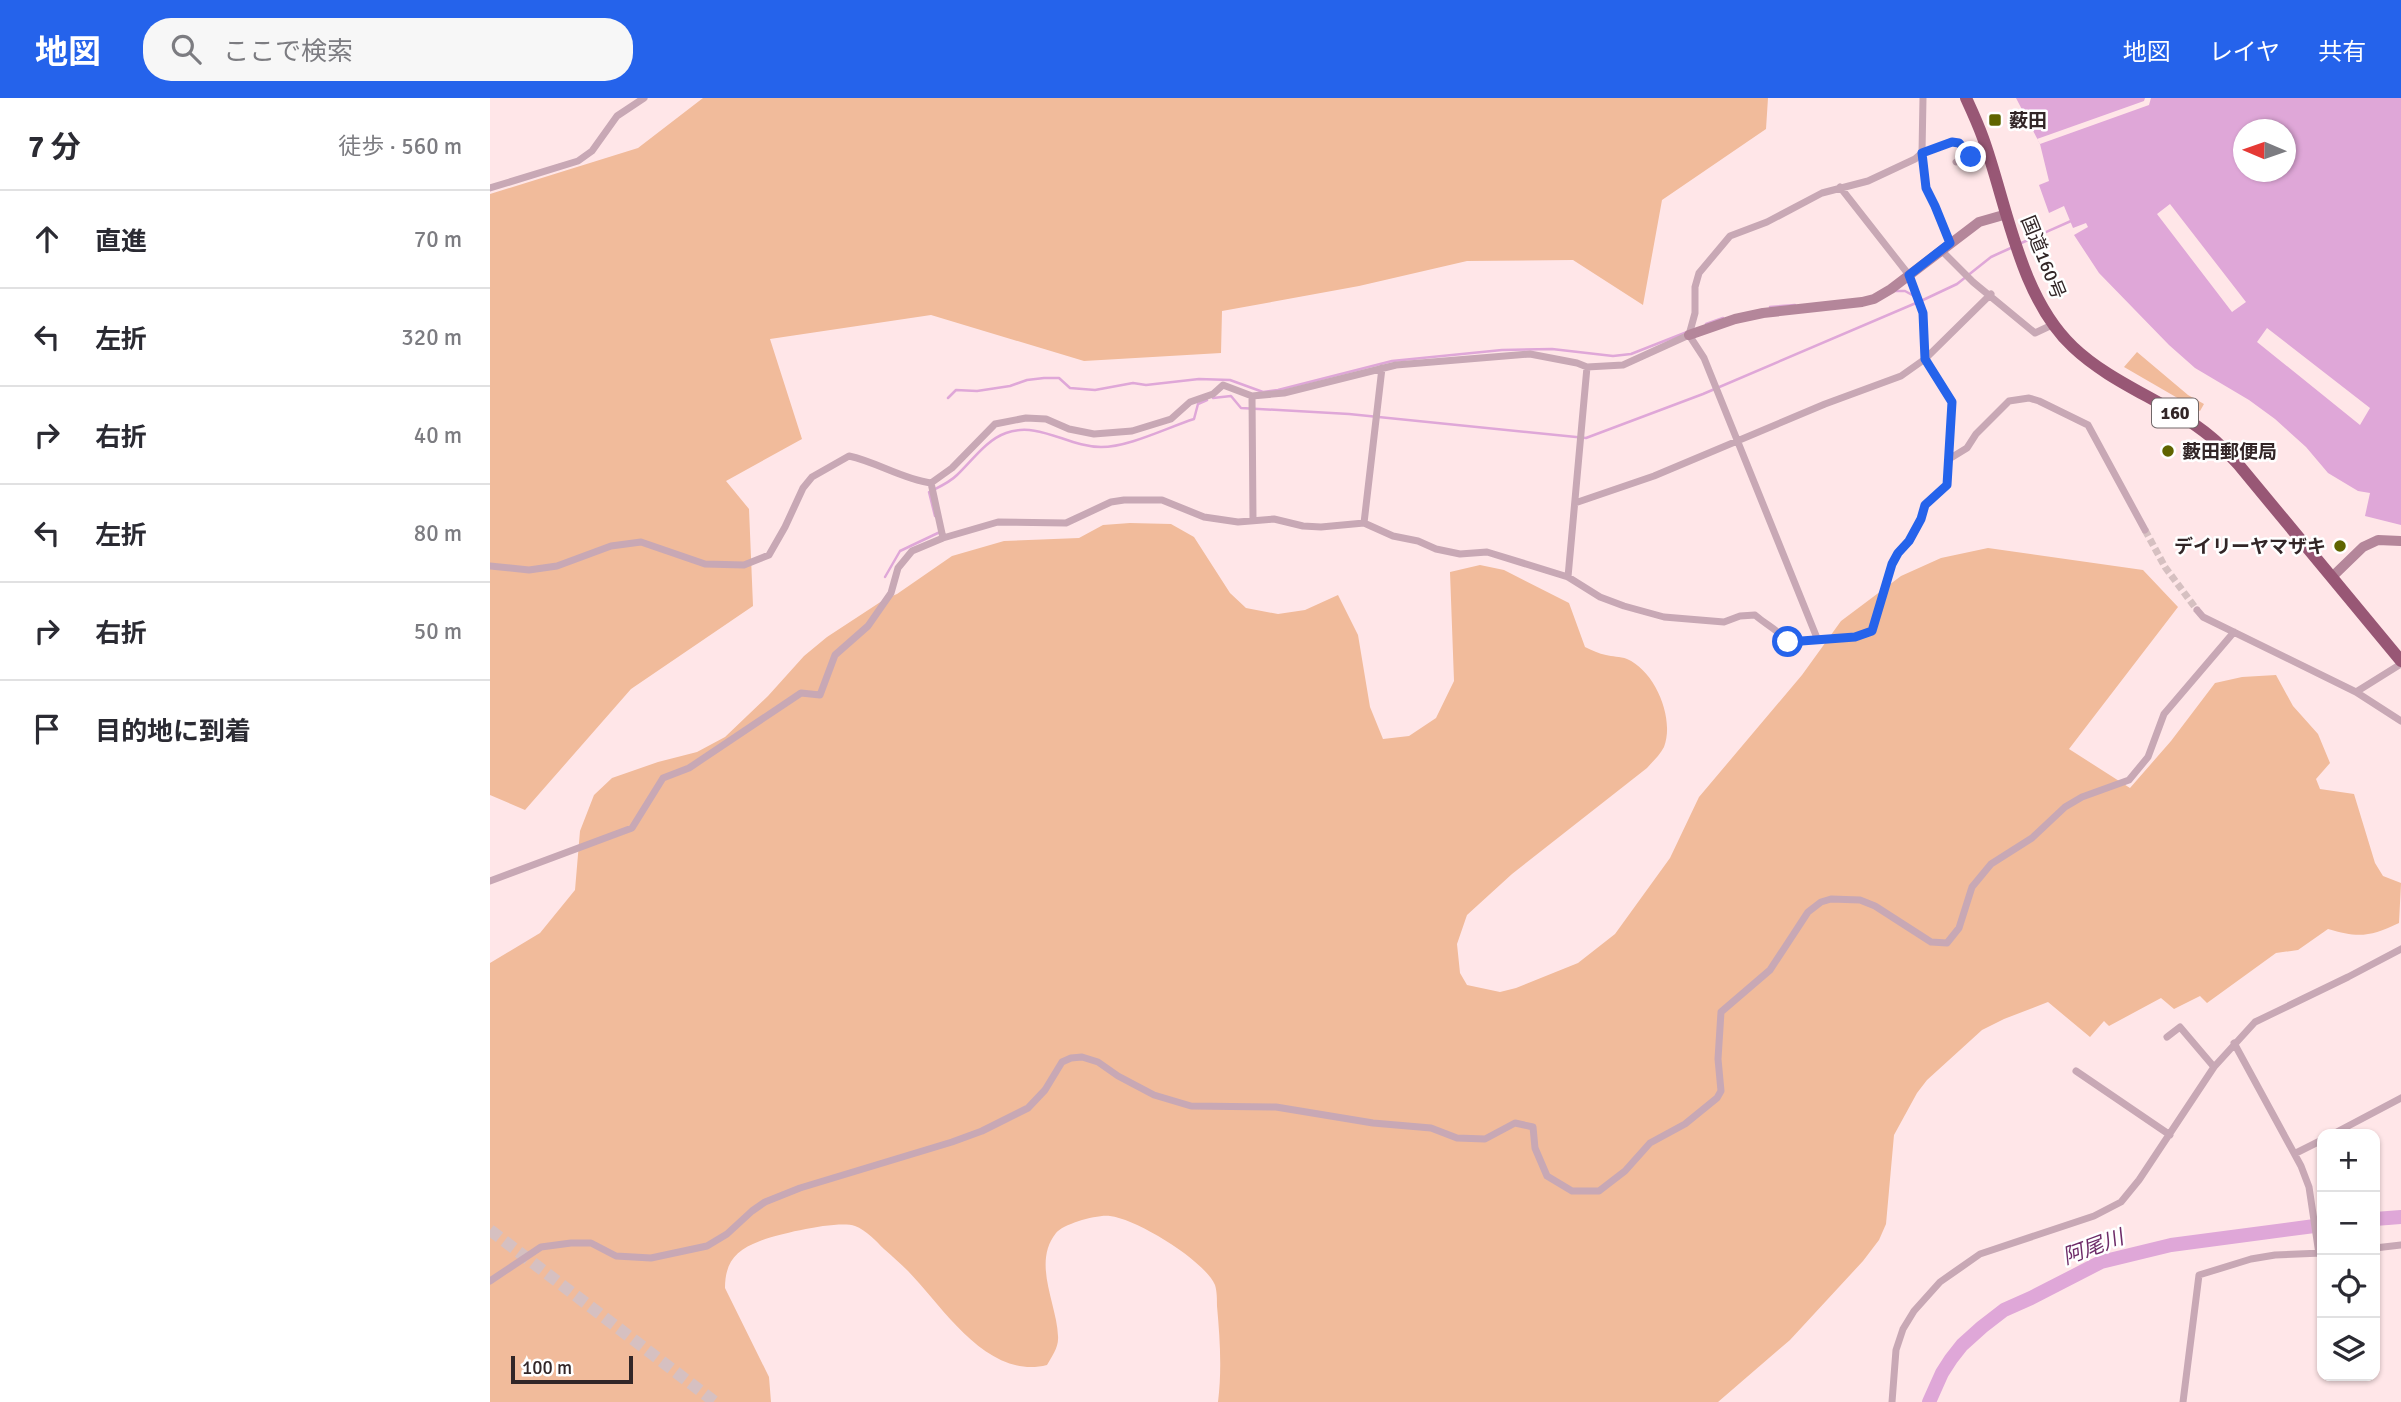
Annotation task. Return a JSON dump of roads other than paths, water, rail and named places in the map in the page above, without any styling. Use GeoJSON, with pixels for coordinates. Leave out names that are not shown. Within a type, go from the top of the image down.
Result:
{"type":"FeatureCollection","features":[{"type":"Feature","properties":{"kind":"highway","name":"国道160号"},"geometry":{"type":"LineString","coordinates":[[1966,98],[2021,255],[2052,325],[2072,346],[2102,370],[2210,437],[2238,464],[2401,663]]}},
{"type":"Feature","properties":{"kind":"street"},"geometry":{"type":"LineString","coordinates":[[490,188],[578,161],[592,151],[617,116],[644,98]]}},
{"type":"Feature","properties":{"kind":"street"},"geometry":{"type":"LineString","coordinates":[[1923,98],[1922,153],[1926,188],[1935,206],[1954,265],[2035,333],[2052,325]]}},
{"type":"Feature","properties":{"kind":"street"},"geometry":{"type":"LineString","coordinates":[[1817,638],[1704,358],[1689,335],[1695,313],[1695,287],[1699,273],[1730,236],[1767,222],[1809,200],[1840,187],[1868,181],[1915,159],[1922,153],[1952,142],[1959,143],[1971,157],[1956,162],[1987,152]]}},
{"type":"Feature","properties":{"kind":"street"},"geometry":{"type":"LineString","coordinates":[[490,881],[632,828],[663,778],[689,768],[801,692],[820,695],[835,655],[868,626],[891,593],[898,568],[912,551],[943,538],[998,522],[1066,523],[1111,502],[1162,500],[1204,517],[1238,522],[1274,519],[1321,527],[1364,523],[1393,536],[1418,541],[1436,549],[1460,554],[1488,552],[1568,577],[1600,597],[1624,607],[1664,617],[1724,622],[1740,616],[1755,615],[1788,642],[1855,637],[1872,631],[1892,564],[1909,541],[1925,505],[1947,485],[1952,402],[1925,359],[1923,313],[1909,275],[1840,187]]}},
{"type":"Feature","properties":{"kind":"street"},"geometry":{"type":"LineString","coordinates":[[490,566],[529,570],[543,568],[576,560],[611,546],[641,542],[705,564],[744,565],[769,555],[803,488],[813,477],[849,456],[870,461],[918,481],[931,483],[953,468],[995,424],[1007,421],[1046,419],[1069,429],[1094,434],[1132,431],[1171,419],[1190,402],[1213,394],[1223,385],[1252,396],[1292,391],[1382,368],[1449,359],[1530,354],[1587,367],[1623,365],[1689,335],[1735,319],[1874,299],[1979,222],[2007,214]]}},
{"type":"Feature","properties":{"kind":"street"},"geometry":{"type":"LineString","coordinates":[[1575,503],[1654,476],[1816,408],[1901,376],[1925,359],[1991,294]]}},
{"type":"Feature","properties":{"kind":"street"},"geometry":{"type":"LineString","coordinates":[[1568,577],[1587,367]]}},
{"type":"Feature","properties":{"kind":"street"},"geometry":{"type":"LineString","coordinates":[[1364,523],[1382,368]]}},
{"type":"Feature","properties":{"kind":"street"},"geometry":{"type":"LineString","coordinates":[[1252,396],[1253,520]]}},
{"type":"Feature","properties":{"kind":"street"},"geometry":{"type":"LineString","coordinates":[[1949,459],[1967,448],[1976,434],[2010,401],[2029,398],[2039,401],[2088,425],[2145,530]]}},
{"type":"Feature","properties":{"kind":"street"},"geometry":{"type":"LineString","coordinates":[[931,483],[943,538]]}},
{"type":"Feature","properties":{"kind":"street"},"geometry":{"type":"LineString","coordinates":[[2332,577],[2363,547],[2378,540],[2401,541]]}},
{"type":"Feature","properties":{"kind":"street"},"geometry":{"type":"LineString","coordinates":[[2197,610],[2203,617],[2356,692],[2401,721]]}},
{"type":"Feature","properties":{"kind":"street"},"geometry":{"type":"LineString","coordinates":[[490,1281],[541,1247],[571,1243],[590,1244],[616,1256],[651,1258],[707,1246],[727,1234],[765,1202],[800,1188],[953,1142],[1028,1108],[1045,1090],[1062,1062],[1082,1057],[1098,1062],[1154,1095],[1191,1106],[1276,1107],[1373,1123],[1431,1128],[1457,1138],[1485,1139],[1515,1123],[1534,1127],[1535,1148],[1547,1176],[1572,1191],[1599,1191],[1625,1171],[1650,1143],[1685,1124],[1717,1098],[1721,1091],[1718,1059],[1721,1012],[1770,970],[1808,912],[1821,902],[1831,899],[1860,900],[1875,906],[1931,942],[1947,943],[1959,928],[1972,887],[1991,864],[2032,838],[2065,807],[2082,797],[2129,780],[2148,757],[2164,714],[2234,632]]}},
{"type":"Feature","properties":{"kind":"street"},"geometry":{"type":"LineString","coordinates":[[2356,692],[2401,663]]}},
{"type":"Feature","properties":{"kind":"street"},"geometry":{"type":"LineString","coordinates":[[1892,1402],[1896,1350],[1903,1329],[1914,1311],[1940,1282],[1980,1254],[2094,1216],[2121,1202],[2139,1180],[2214,1067],[2255,1022],[2401,948]]}},
{"type":"Feature","properties":{"kind":"street"},"geometry":{"type":"LineString","coordinates":[[2167,1037],[2180,1027],[2214,1067]]}},
{"type":"Feature","properties":{"kind":"street"},"geometry":{"type":"LineString","coordinates":[[2234,1043],[2296,1153],[2309,1187],[2317,1243]]}},
{"type":"Feature","properties":{"kind":"street"},"geometry":{"type":"LineString","coordinates":[[2076,1071],[2169,1135]]}},
{"type":"Feature","properties":{"kind":"street"},"geometry":{"type":"LineString","coordinates":[[2342,1129],[2401,1098]]}},
{"type":"Feature","properties":{"kind":"street"},"geometry":{"type":"LineString","coordinates":[[2296,1153],[2317,1142]]}},
{"type":"Feature","properties":{"kind":"street"},"geometry":{"type":"LineString","coordinates":[[2380,1247],[2401,1245]]}},
{"type":"Feature","properties":{"kind":"street"},"geometry":{"type":"LineString","coordinates":[[2183,1402],[2199,1275],[2251,1259],[2275,1255],[2317,1254]]}},
{"type":"Feature","properties":{"kind":"waterway"},"geometry":{"type":"LineString","coordinates":[[2019,244],[2071,221]]}},
{"type":"Feature","properties":{"kind":"waterway"},"geometry":{"type":"LineString","coordinates":[[1213,398],[1231,396],[1241,408],[1349,414],[1586,438],[1703,394],[1923,300],[1957,284],[1991,257],[2013,247]]}},
{"type":"Feature","properties":{"kind":"waterway"},"geometry":{"type":"LineString","coordinates":[[1894,291],[1905,291],[1914,296]]}},
{"type":"Feature","properties":{"kind":"waterway"},"geometry":{"type":"LineString","coordinates":[[1770,307],[1795,305]]}},
{"type":"Feature","properties":{"kind":"waterway"},"geometry":{"type":"LineString","coordinates":[[1706,324],[1723,318]]}},
{"type":"Feature","properties":{"kind":"waterway"},"geometry":{"type":"LineString","coordinates":[[948,398],[956,390],[977,391],[1044,378],[1059,378],[1070,388],[1095,390],[1133,383],[1146,385],[1199,379],[1230,380],[1263,392],[1392,361],[1502,350],[1552,349],[1613,356],[1631,354],[1687,332]]}},
{"type":"Feature","properties":{"kind":"waterway"},"geometry":{"type":"LineString","coordinates":[[935,516],[929,492],[951,480],[986,446],[1006,433],[1030,430],[1089,446],[1112,446],[1135,441],[1194,419],[1198,404],[1207,400]]}},
{"type":"Feature","properties":{"kind":"waterway"},"geometry":{"type":"LineString","coordinates":[[885,577],[900,551],[940,532]]}},
{"type":"Feature","properties":{"kind":"waterway","name":"阿尾川"},"geometry":{"type":"LineString","coordinates":[[2380,1219],[2401,1217]]}},
{"type":"Feature","properties":{"kind":"waterway","name":"阿尾川"},"geometry":{"type":"LineString","coordinates":[[1929,1402],[1951,1359],[1982,1327],[2004,1310],[2101,1262],[2171,1245],[2317,1226]]}},
{"type":"Feature","properties":{"kind":"tunnel"},"geometry":{"type":"LineString","coordinates":[[2145,530],[2165,567],[2197,610]]}},
{"type":"Feature","properties":{"kind":"tunnel"},"geometry":{"type":"LineString","coordinates":[[490,1230],[715,1402]]}},
{"type":"Feature","properties":{"kind":"place","name":"薮田"},"geometry":{"type":"Point","coordinates":[1995,120]}},
{"type":"Feature","properties":{"kind":"place","name":"藪田郵便局"},"geometry":{"type":"Point","coordinates":[2168,451]}},
{"type":"Feature","properties":{"kind":"place","name":"デイリーヤマザキ"},"geometry":{"type":"Point","coordinates":[2340,546]}}]}
